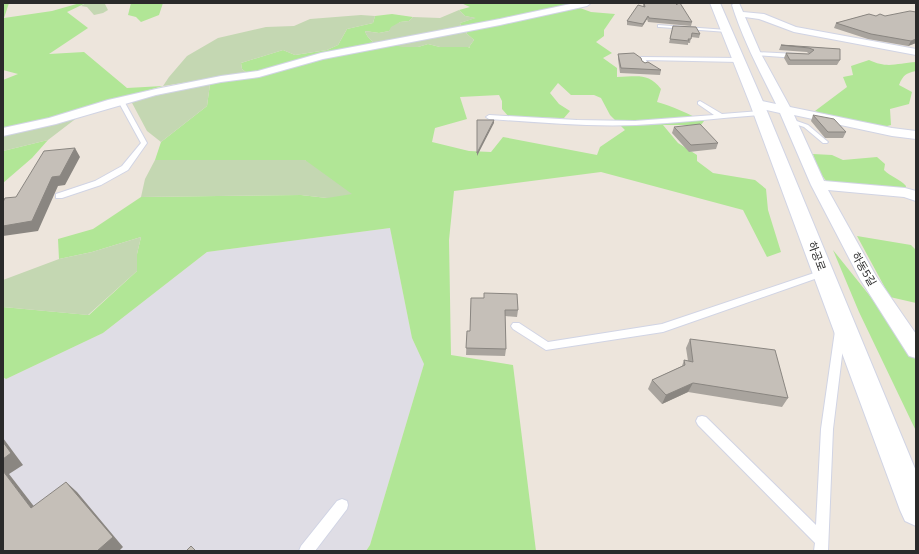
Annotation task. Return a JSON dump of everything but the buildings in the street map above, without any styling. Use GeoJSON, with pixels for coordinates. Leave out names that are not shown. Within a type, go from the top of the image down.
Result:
{"type":"FeatureCollection","features":[{"type":"Feature","properties":{"kind":"main road","name":"하공로"},"geometry":{"type":"LineString","coordinates":[[715,3],[726,31],[747,57],[759,109],[916,510]]}},
{"type":"Feature","properties":{"kind":"street"},"geometry":{"type":"LineString","coordinates":[[3,132],[52,121],[121,100],[221,79],[259,74],[321,56],[500,22],[587,3]]}},
{"type":"Feature","properties":{"kind":"street"},"geometry":{"type":"LineString","coordinates":[[737,8],[779,24],[807,31],[916,52]]}},
{"type":"Feature","properties":{"kind":"street","name":"하동5길"},"geometry":{"type":"LineString","coordinates":[[737,8],[747,57],[788,116],[818,185],[869,279],[916,350]]}},
{"type":"Feature","properties":{"kind":"street"},"geometry":{"type":"LineString","coordinates":[[759,109],[788,116],[916,135]]}},
{"type":"Feature","properties":{"kind":"street"},"geometry":{"type":"LineString","coordinates":[[818,185],[905,193],[916,196]]}},
{"type":"Feature","properties":{"kind":"lane"},"geometry":{"type":"LineString","coordinates":[[660,26],[726,31]]}},
{"type":"Feature","properties":{"kind":"lane"},"geometry":{"type":"LineString","coordinates":[[645,65],[643,58],[807,56]]}},
{"type":"Feature","properties":{"kind":"lane"},"geometry":{"type":"LineString","coordinates":[[59,196],[98,183],[125,168],[144,143],[121,100]]}},
{"type":"Feature","properties":{"kind":"lane"},"geometry":{"type":"LineString","coordinates":[[700,103],[722,117]]}},
{"type":"Feature","properties":{"kind":"lane"},"geometry":{"type":"LineString","coordinates":[[489,117],[577,122],[635,123],[722,117],[759,109]]}},
{"type":"Feature","properties":{"kind":"lane"},"geometry":{"type":"LineString","coordinates":[[788,116],[806,126],[825,142]]}},
{"type":"Feature","properties":{"kind":"lane"},"geometry":{"type":"LineString","coordinates":[[516,326],[546,346],[663,328],[823,273]]}},
{"type":"Feature","properties":{"kind":"lane"},"geometry":{"type":"LineString","coordinates":[[821,546],[827,429],[842,320]]}},
{"type":"Feature","properties":{"kind":"lane"},"geometry":{"type":"LineString","coordinates":[[702,421],[821,546]]}},
{"type":"Feature","properties":{"kind":"lane"},"geometry":{"type":"LineString","coordinates":[[306,551],[342,505]]}},
{"type":"Feature","properties":{"kind":"shaded area"},"geometry":{"type":"Polygon","coordinates":[[[390,228],[412,338],[424,364],[370,545],[366,551],[3,551],[3,377],[6,379],[103,333],[207,252],[390,228]]]}},
{"type":"Feature","properties":{"kind":"green space"},"geometry":{"type":"Polygon","coordinates":[[[3,3],[9,3],[4,18],[52,11],[80,3],[86,3],[67,12],[88,28],[49,54],[84,52],[127,88],[163,86],[3,131],[3,80],[18,74],[3,70],[3,3]]]}},
{"type":"Feature","properties":{"kind":"green space"},"geometry":{"type":"Polygon","coordinates":[[[86,3],[107,3],[105,4],[108,10],[94,15],[87,7],[81,6],[86,3]]]}},
{"type":"Feature","properties":{"kind":"green space"},"geometry":{"type":"Polygon","coordinates":[[[131,3],[163,3],[159,15],[141,22],[136,17],[128,15],[131,3]]]}},
{"type":"Feature","properties":{"kind":"green space"},"geometry":{"type":"Polygon","coordinates":[[[461,3],[569,3],[573,6],[491,26],[580,8],[591,12],[615,14],[604,30],[604,36],[596,42],[612,53],[603,58],[617,68],[617,77],[636,76],[651,80],[656,84],[661,89],[657,102],[704,121],[701,125],[663,125],[678,143],[697,155],[697,161],[713,173],[755,180],[766,189],[768,210],[781,252],[767,257],[743,210],[601,172],[454,191],[449,240],[451,355],[513,365],[536,551],[366,551],[370,545],[424,364],[412,338],[390,228],[207,252],[103,333],[6,379],[3,377],[3,307],[89,315],[137,271],[137,254],[141,237],[92,252],[59,259],[58,239],[93,229],[141,197],[301,195],[327,198],[305,160],[155,160],[161,142],[207,106],[210,84],[259,77],[335,56],[247,73],[242,69],[241,63],[283,50],[295,55],[327,50],[338,45],[347,29],[373,23],[375,16],[392,14],[413,17],[409,21],[400,22],[389,31],[379,33],[365,31],[369,39],[382,48],[394,45],[418,47],[428,44],[440,47],[464,45],[470,48],[469,47],[474,40],[466,33],[471,29],[461,26],[460,23],[475,18],[465,16],[459,10],[470,7],[461,3]],[[558,83],[550,93],[559,104],[570,111],[564,118],[509,117],[502,109],[502,101],[499,95],[460,97],[467,119],[435,128],[432,142],[469,151],[491,152],[503,137],[597,155],[600,147],[625,130],[610,115],[601,98],[594,95],[571,95],[558,83]]]}},
{"type":"Feature","properties":{"kind":"green space"},"geometry":{"type":"Polygon","coordinates":[[[459,10],[465,16],[476,18],[460,23],[461,26],[471,29],[466,33],[474,40],[469,47],[440,47],[428,44],[418,47],[402,47],[394,45],[382,48],[369,39],[365,31],[379,33],[389,31],[391,27],[400,22],[409,21],[413,17],[440,18],[459,10]]]}},
{"type":"Feature","properties":{"kind":"green space"},"geometry":{"type":"Polygon","coordinates":[[[361,15],[375,16],[373,23],[347,29],[338,45],[327,50],[295,55],[283,50],[241,63],[242,69],[247,73],[163,86],[187,56],[218,38],[266,27],[294,26],[310,19],[361,15]]]}},
{"type":"Feature","properties":{"kind":"green space"},"geometry":{"type":"Polygon","coordinates":[[[869,60],[887,65],[916,62],[916,71],[905,75],[899,85],[912,92],[909,104],[890,109],[891,125],[883,127],[825,115],[815,111],[847,87],[843,77],[853,75],[851,66],[869,60]]]}},
{"type":"Feature","properties":{"kind":"green space"},"geometry":{"type":"Polygon","coordinates":[[[210,84],[207,106],[161,142],[147,131],[131,101],[210,84]]]}},
{"type":"Feature","properties":{"kind":"green space"},"geometry":{"type":"Polygon","coordinates":[[[78,117],[48,140],[3,151],[3,136],[78,117]]]}},
{"type":"Feature","properties":{"kind":"green space"},"geometry":{"type":"Polygon","coordinates":[[[48,140],[32,158],[3,183],[3,151],[48,140]]]}},
{"type":"Feature","properties":{"kind":"green space"},"geometry":{"type":"Polygon","coordinates":[[[813,154],[832,155],[843,160],[877,157],[885,164],[884,170],[906,186],[905,191],[828,183],[819,172],[813,154]]]}},
{"type":"Feature","properties":{"kind":"green space"},"geometry":{"type":"Polygon","coordinates":[[[155,160],[305,160],[352,194],[327,198],[301,195],[141,197],[145,179],[155,160]]]}},
{"type":"Feature","properties":{"kind":"green space"},"geometry":{"type":"Polygon","coordinates":[[[857,236],[911,245],[916,250],[916,303],[890,297],[857,236]]]}},
{"type":"Feature","properties":{"kind":"green space"},"geometry":{"type":"Polygon","coordinates":[[[141,237],[137,254],[137,271],[88,315],[3,307],[3,280],[59,259],[92,252],[141,237]]]}},
{"type":"Feature","properties":{"kind":"green space"},"geometry":{"type":"Polygon","coordinates":[[[833,250],[870,296],[916,360],[916,431],[859,312],[833,250]]]}}]}
